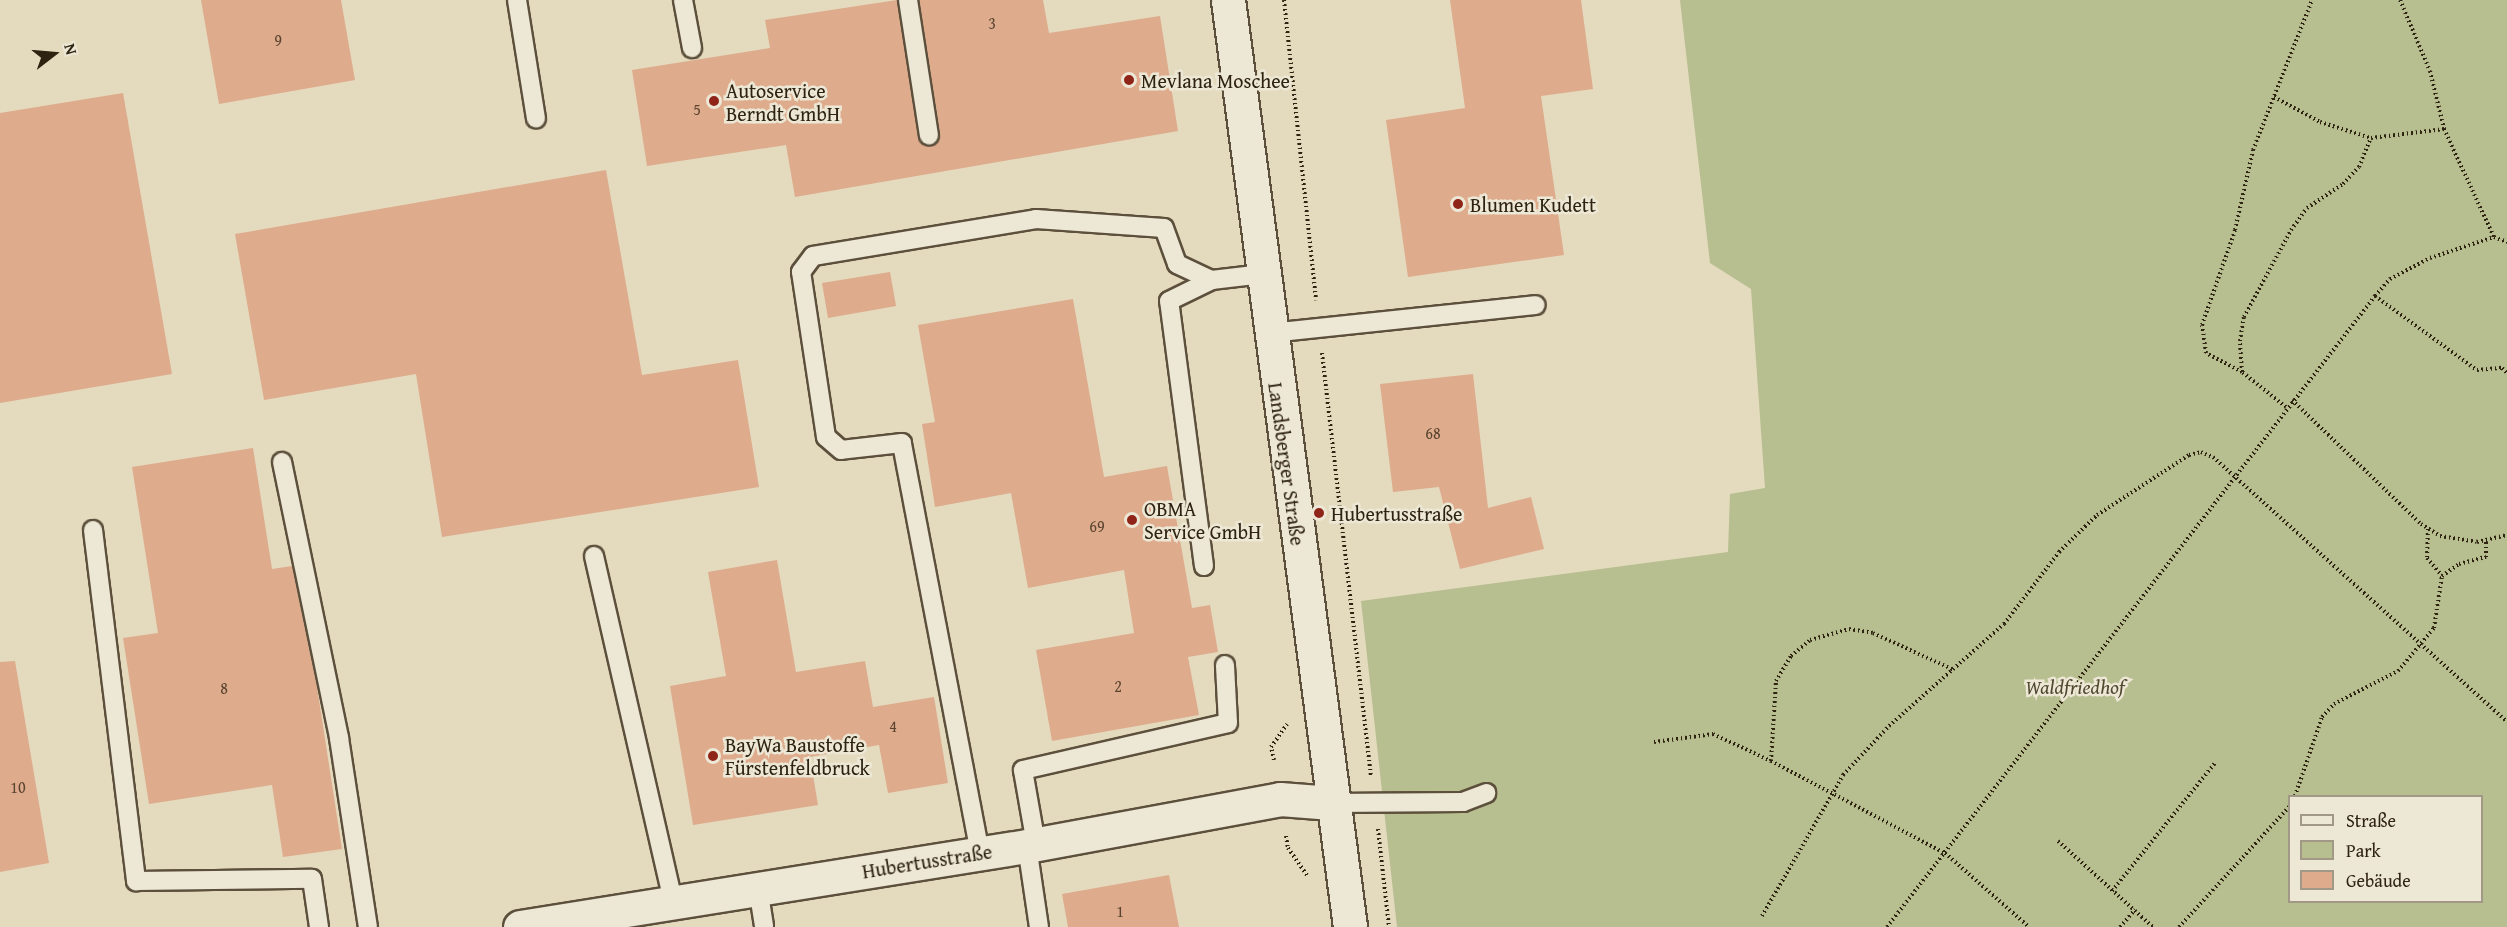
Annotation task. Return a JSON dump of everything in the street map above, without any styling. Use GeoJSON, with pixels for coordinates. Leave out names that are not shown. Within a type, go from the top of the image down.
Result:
{"type":"FeatureCollection","features":[{"type":"Feature","properties":{"kind":"street","name":"Landsberger Straße"},"geometry":{"type":"LineString","coordinates":[[1228,0],[1270,333],[1350,927]]}},
{"type":"Feature","properties":{"kind":"street","name":"Hubertusstraße"},"geometry":{"type":"LineString","coordinates":[[520,927],[554,924],[673,901],[1032,845],[1280,799],[1332,803]]}},
{"type":"Feature","properties":{"kind":"lane"},"geometry":{"type":"LineString","coordinates":[[517,0],[536,118]]}},
{"type":"Feature","properties":{"kind":"lane"},"geometry":{"type":"LineString","coordinates":[[683,0],[692,48]]}},
{"type":"Feature","properties":{"kind":"lane"},"geometry":{"type":"LineString","coordinates":[[908,0],[929,135]]}},
{"type":"Feature","properties":{"kind":"lane"},"geometry":{"type":"LineString","coordinates":[[980,853],[902,443],[842,450],[826,437],[801,272],[813,256],[1036,219],[1164,228],[1176,264],[1212,280]]}},
{"type":"Feature","properties":{"kind":"lane"},"geometry":{"type":"LineString","coordinates":[[1204,566],[1168,301],[1212,280],[1263,274]]}},
{"type":"Feature","properties":{"kind":"lane"},"geometry":{"type":"LineString","coordinates":[[1270,333],[1536,305]]}},
{"type":"Feature","properties":{"kind":"lane"},"geometry":{"type":"LineString","coordinates":[[282,462],[339,738],[368,927]]}},
{"type":"Feature","properties":{"kind":"lane"},"geometry":{"type":"LineString","coordinates":[[93,530],[136,881],[312,879],[319,927]]}},
{"type":"Feature","properties":{"kind":"lane"},"geometry":{"type":"LineString","coordinates":[[594,556],[673,901]]}},
{"type":"Feature","properties":{"kind":"lane"},"geometry":{"type":"LineString","coordinates":[[1039,927],[1023,770],[1228,723],[1225,665]]}},
{"type":"Feature","properties":{"kind":"lane"},"geometry":{"type":"LineString","coordinates":[[1332,803],[1463,802],[1486,793]]}},
{"type":"Feature","properties":{"kind":"lane"},"geometry":{"type":"LineString","coordinates":[[758,888],[764,927]]}},
{"type":"Feature","properties":{"kind":"path"},"geometry":{"type":"LineString","coordinates":[[1284,0],[1369,763]]}},
{"type":"Feature","properties":{"kind":"path"},"geometry":{"type":"LineString","coordinates":[[2286,407],[2242,372],[2206,353],[2202,325],[2222,274],[2253,150],[2312,0]]}},
{"type":"Feature","properties":{"kind":"path"},"geometry":{"type":"LineString","coordinates":[[2400,0],[2430,71],[2444,129],[2494,237]]}},
{"type":"Feature","properties":{"kind":"path"},"geometry":{"type":"LineString","coordinates":[[2274,97],[2320,122],[2371,138],[2444,129]]}},
{"type":"Feature","properties":{"kind":"path"},"geometry":{"type":"LineString","coordinates":[[2242,372],[2240,341],[2244,317],[2291,230],[2307,208],[2343,184],[2359,167],[2371,138]]}},
{"type":"Feature","properties":{"kind":"path"},"geometry":{"type":"LineString","coordinates":[[1887,927],[2286,407],[2375,296],[2410,267],[2494,237],[2507,242]]}},
{"type":"Feature","properties":{"kind":"path"},"geometry":{"type":"LineString","coordinates":[[2375,296],[2477,370],[2502,368],[2507,373]]}},
{"type":"Feature","properties":{"kind":"path"},"geometry":{"type":"LineString","coordinates":[[2292,400],[2428,529],[2459,541],[2486,541],[2507,535]]}},
{"type":"Feature","properties":{"kind":"path"},"geometry":{"type":"LineString","coordinates":[[1762,916],[1830,794],[1889,726],[2004,624],[2059,552],[2097,514],[2189,455],[2201,452],[2213,457],[2507,722]]}},
{"type":"Feature","properties":{"kind":"path"},"geometry":{"type":"LineString","coordinates":[[2428,529],[2427,558],[2431,568],[2442,576]]}},
{"type":"Feature","properties":{"kind":"path"},"geometry":{"type":"LineString","coordinates":[[2295,795],[2322,717],[2334,704],[2398,671],[2421,646],[2438,619],[2442,576],[2459,564],[2486,557],[2486,541]]}},
{"type":"Feature","properties":{"kind":"path"},"geometry":{"type":"LineString","coordinates":[[1771,761],[1776,681],[1791,656],[1810,640],[1849,628],[1873,633],[1954,670]]}},
{"type":"Feature","properties":{"kind":"path"},"geometry":{"type":"LineString","coordinates":[[1654,742],[1713,734],[1771,761],[1945,853],[2029,927]]}},
{"type":"Feature","properties":{"kind":"path"},"geometry":{"type":"LineString","coordinates":[[1271,747],[1274,760]]}},
{"type":"Feature","properties":{"kind":"path"},"geometry":{"type":"LineString","coordinates":[[2112,891],[2215,763]]}},
{"type":"Feature","properties":{"kind":"path"},"geometry":{"type":"LineString","coordinates":[[1374,801],[1389,927]]}},
{"type":"Feature","properties":{"kind":"path"},"geometry":{"type":"LineString","coordinates":[[2179,927],[2288,807]]}},
{"type":"Feature","properties":{"kind":"path"},"geometry":{"type":"LineString","coordinates":[[1286,836],[1288,848]]}},
{"type":"Feature","properties":{"kind":"path"},"geometry":{"type":"LineString","coordinates":[[2058,841],[2153,927]]}},
{"type":"Feature","properties":{"kind":"path"},"geometry":{"type":"LineString","coordinates":[[2120,927],[2135,910]]}},
{"type":"Feature","properties":{"kind":"green space","name":"Waldfriedhof"},"geometry":{"type":"Polygon","coordinates":[[[1680,0],[2507,0],[2507,927],[1397,927],[1361,601],[1728,552],[1730,494],[1765,488],[1751,289],[1710,263],[1680,0]]]}},
{"type":"Feature","properties":{"kind":"building"},"geometry":{"type":"Polygon","coordinates":[[[201,0],[341,0],[355,80],[219,104],[201,0]]]}},
{"type":"Feature","properties":{"kind":"building"},"geometry":{"type":"Polygon","coordinates":[[[897,0],[918,137],[924,145],[936,144],[940,133],[919,0],[1043,0],[1049,33],[1160,16],[1178,131],[795,197],[786,145],[647,166],[632,70],[770,48],[765,20],[897,0]]]}},
{"type":"Feature","properties":{"kind":"building"},"geometry":{"type":"Polygon","coordinates":[[[1450,0],[1581,0],[1593,89],[1541,96],[1564,255],[1408,277],[1386,120],[1465,108],[1450,0]]]}},
{"type":"Feature","properties":{"kind":"building"},"geometry":{"type":"Polygon","coordinates":[[[123,93],[172,374],[0,403],[0,113],[123,93]]]}},
{"type":"Feature","properties":{"kind":"building"},"geometry":{"type":"Polygon","coordinates":[[[606,170],[642,375],[738,360],[759,487],[442,537],[416,374],[264,400],[235,234],[606,170]]]}},
{"type":"Feature","properties":{"kind":"building"},"geometry":{"type":"Polygon","coordinates":[[[890,272],[896,306],[828,318],[822,283],[890,272]]]}},
{"type":"Feature","properties":{"kind":"building"},"geometry":{"type":"Polygon","coordinates":[[[1073,299],[1104,477],[1167,466],[1192,608],[1210,605],[1218,652],[1188,657],[1199,715],[1052,741],[1036,650],[1134,633],[1124,570],[1028,588],[1011,493],[935,507],[922,424],[935,422],[918,325],[1073,299]]]}},
{"type":"Feature","properties":{"kind":"building"},"geometry":{"type":"Polygon","coordinates":[[[1473,374],[1488,508],[1531,497],[1544,549],[1460,569],[1439,487],[1393,492],[1380,384],[1473,374]]]}},
{"type":"Feature","properties":{"kind":"building"},"geometry":{"type":"Polygon","coordinates":[[[253,448],[272,569],[292,566],[317,687],[342,849],[283,857],[272,785],[149,804],[123,638],[158,633],[132,467],[253,448]]]}},
{"type":"Feature","properties":{"kind":"building"},"geometry":{"type":"Polygon","coordinates":[[[777,560],[796,672],[865,661],[873,707],[934,697],[948,783],[888,793],[879,745],[810,757],[818,805],[693,825],[670,686],[726,676],[708,572],[777,560]]]}},
{"type":"Feature","properties":{"kind":"building"},"geometry":{"type":"Polygon","coordinates":[[[15,661],[49,863],[0,872],[0,662],[15,661]]]}},
{"type":"Feature","properties":{"kind":"building"},"geometry":{"type":"Polygon","coordinates":[[[1169,875],[1179,927],[1068,927],[1062,894],[1169,875]]]}},
{"type":"Feature","properties":{"kind":"place","name":"Mevlana Moschee"},"geometry":{"type":"Point","coordinates":[1129,80]}},
{"type":"Feature","properties":{"kind":"place","name":"Autoservice Berndt GmbH"},"geometry":{"type":"Point","coordinates":[714,101]}},
{"type":"Feature","properties":{"kind":"place","name":"Blumen Kudett"},"geometry":{"type":"Point","coordinates":[1458,204]}},
{"type":"Feature","properties":{"kind":"place","name":"Hubertusstraße"},"geometry":{"type":"Point","coordinates":[1319,513]}},
{"type":"Feature","properties":{"kind":"place","name":"OBMA Service GmbH"},"geometry":{"type":"Point","coordinates":[1132,520]}},
{"type":"Feature","properties":{"kind":"place","name":"BayWa Baustoffe Fürstenfeldbruck"},"geometry":{"type":"Point","coordinates":[713,756]}}]}
